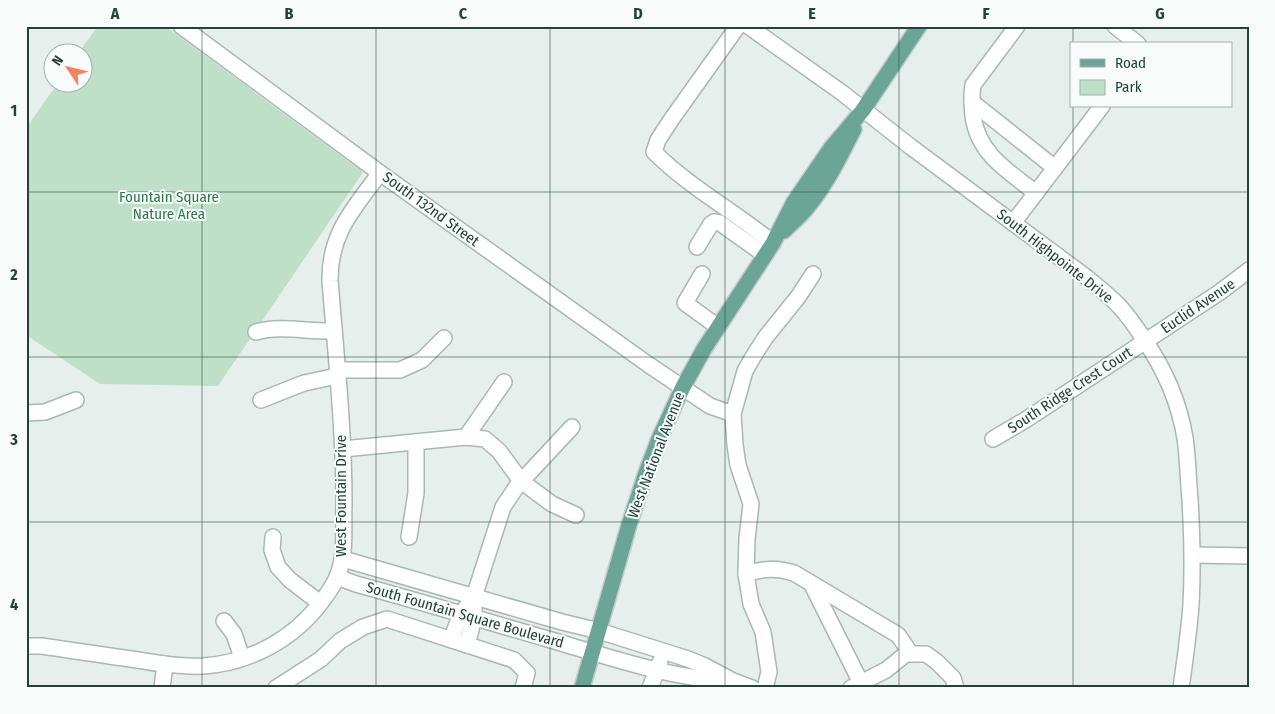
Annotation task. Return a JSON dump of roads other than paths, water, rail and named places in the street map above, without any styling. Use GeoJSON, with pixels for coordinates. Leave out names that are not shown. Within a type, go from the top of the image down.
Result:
{"type":"FeatureCollection","features":[{"type":"Feature","properties":{"kind":"main road","name":"West National Avenue"},"geometry":{"type":"LineString","coordinates":[[582,688],[628,525],[659,439],[683,387],[704,349],[769,249],[806,209],[824,183],[841,156],[863,110],[919,26]]}},
{"type":"Feature","properties":{"kind":"street","name":"South 132nd Street"},"geometry":{"type":"LineString","coordinates":[[182,26],[380,173],[649,365],[710,406],[733,414]]}},
{"type":"Feature","properties":{"kind":"street"},"geometry":{"type":"LineString","coordinates":[[738,26],[662,133],[654,152],[675,171],[752,226],[769,249]]}},
{"type":"Feature","properties":{"kind":"street","name":"South Highpointe Drive"},"geometry":{"type":"LineString","coordinates":[[748,26],[815,73],[1086,277],[1109,296],[1131,319],[1146,341],[1164,371],[1170,386],[1181,420],[1187,456],[1193,555],[1191,607],[1182,688]]}},
{"type":"Feature","properties":{"kind":"street"},"geometry":{"type":"LineString","coordinates":[[1017,26],[973,84],[971,94],[975,129],[983,145],[993,158],[1036,193]]}},
{"type":"Feature","properties":{"kind":"street"},"geometry":{"type":"LineString","coordinates":[[1115,26],[1135,42]]}},
{"type":"Feature","properties":{"kind":"street"},"geometry":{"type":"LineString","coordinates":[[972,102],[1055,168]]}},
{"type":"Feature","properties":{"kind":"street"},"geometry":{"type":"LineString","coordinates":[[1013,223],[1100,108]]}},
{"type":"Feature","properties":{"kind":"street","name":"West Fountain Drive"},"geometry":{"type":"LineString","coordinates":[[26,646],[41,646],[165,664],[205,666],[227,663],[268,648],[284,638],[301,624],[330,591],[343,559],[343,449],[330,272],[331,258],[335,240],[344,222],[380,173]]}},
{"type":"Feature","properties":{"kind":"street"},"geometry":{"type":"LineString","coordinates":[[697,247],[714,222],[720,223],[769,249]]}},
{"type":"Feature","properties":{"kind":"street","name":"Euclid Avenue"},"geometry":{"type":"LineString","coordinates":[[1146,341],[1220,292],[1249,270]]}},
{"type":"Feature","properties":{"kind":"street"},"geometry":{"type":"LineString","coordinates":[[702,274],[685,303],[718,327]]}},
{"type":"Feature","properties":{"kind":"street"},"geometry":{"type":"LineString","coordinates":[[765,688],[769,672],[763,632],[751,604],[746,574],[750,504],[734,445],[733,414],[745,371],[753,357],[813,274]]}},
{"type":"Feature","properties":{"kind":"street"},"geometry":{"type":"LineString","coordinates":[[256,332],[279,328],[306,331],[334,331]]}},
{"type":"Feature","properties":{"kind":"street"},"geometry":{"type":"LineString","coordinates":[[261,400],[304,383],[337,373],[400,370],[422,360],[444,338]]}},
{"type":"Feature","properties":{"kind":"street","name":"South Ridge Crest Court"},"geometry":{"type":"LineString","coordinates":[[993,439],[1146,341]]}},
{"type":"Feature","properties":{"kind":"street"},"geometry":{"type":"LineString","coordinates":[[466,437],[504,382]]}},
{"type":"Feature","properties":{"kind":"street"},"geometry":{"type":"LineString","coordinates":[[26,413],[45,412],[76,400]]}},
{"type":"Feature","properties":{"kind":"street"},"geometry":{"type":"LineString","coordinates":[[467,645],[468,616],[503,507],[521,481],[572,427]]}},
{"type":"Feature","properties":{"kind":"street"},"geometry":{"type":"LineString","coordinates":[[343,449],[466,437],[485,439],[499,451],[521,481],[552,504],[576,515]]}},
{"type":"Feature","properties":{"kind":"street"},"geometry":{"type":"LineString","coordinates":[[409,537],[416,493],[416,442]]}},
{"type":"Feature","properties":{"kind":"street"},"geometry":{"type":"LineString","coordinates":[[273,537],[272,550],[278,567],[290,580],[320,603]]}},
{"type":"Feature","properties":{"kind":"street"},"geometry":{"type":"LineString","coordinates":[[1193,555],[1249,556]]}},
{"type":"Feature","properties":{"kind":"street","name":"South Fountain Square Boulevard"},"geometry":{"type":"LineString","coordinates":[[343,559],[688,659],[733,681]]}},
{"type":"Feature","properties":{"kind":"street"},"geometry":{"type":"LineString","coordinates":[[746,574],[763,569],[780,569],[794,573],[898,635],[907,648],[906,654]]}},
{"type":"Feature","properties":{"kind":"street","name":"South Fountain Square Boulevard"},"geometry":{"type":"LineString","coordinates":[[337,577],[593,653],[677,675],[700,679],[733,681]]}},
{"type":"Feature","properties":{"kind":"street"},"geometry":{"type":"LineString","coordinates":[[811,583],[856,685],[886,670],[906,654],[926,654],[953,678],[956,688]]}},
{"type":"Feature","properties":{"kind":"street"},"geometry":{"type":"LineString","coordinates":[[452,640],[455,626],[468,616]]}},
{"type":"Feature","properties":{"kind":"street"},"geometry":{"type":"LineString","coordinates":[[276,688],[320,659],[340,641],[363,627],[387,620],[514,660],[527,673],[523,688]]}},
{"type":"Feature","properties":{"kind":"street"},"geometry":{"type":"LineString","coordinates":[[224,622],[234,634],[242,658]]}},
{"type":"Feature","properties":{"kind":"street"},"geometry":{"type":"LineString","coordinates":[[650,688],[658,670],[662,651]]}},
{"type":"Feature","properties":{"kind":"street"},"geometry":{"type":"LineString","coordinates":[[162,688],[165,664]]}},
{"type":"Feature","properties":{"kind":"street"},"geometry":{"type":"LineString","coordinates":[[733,681],[752,688]]}},
{"type":"Feature","properties":{"kind":"park label","name":"Fountain Square Nature Area"},"geometry":{"type":"Point","coordinates":[169,206]}}]}
